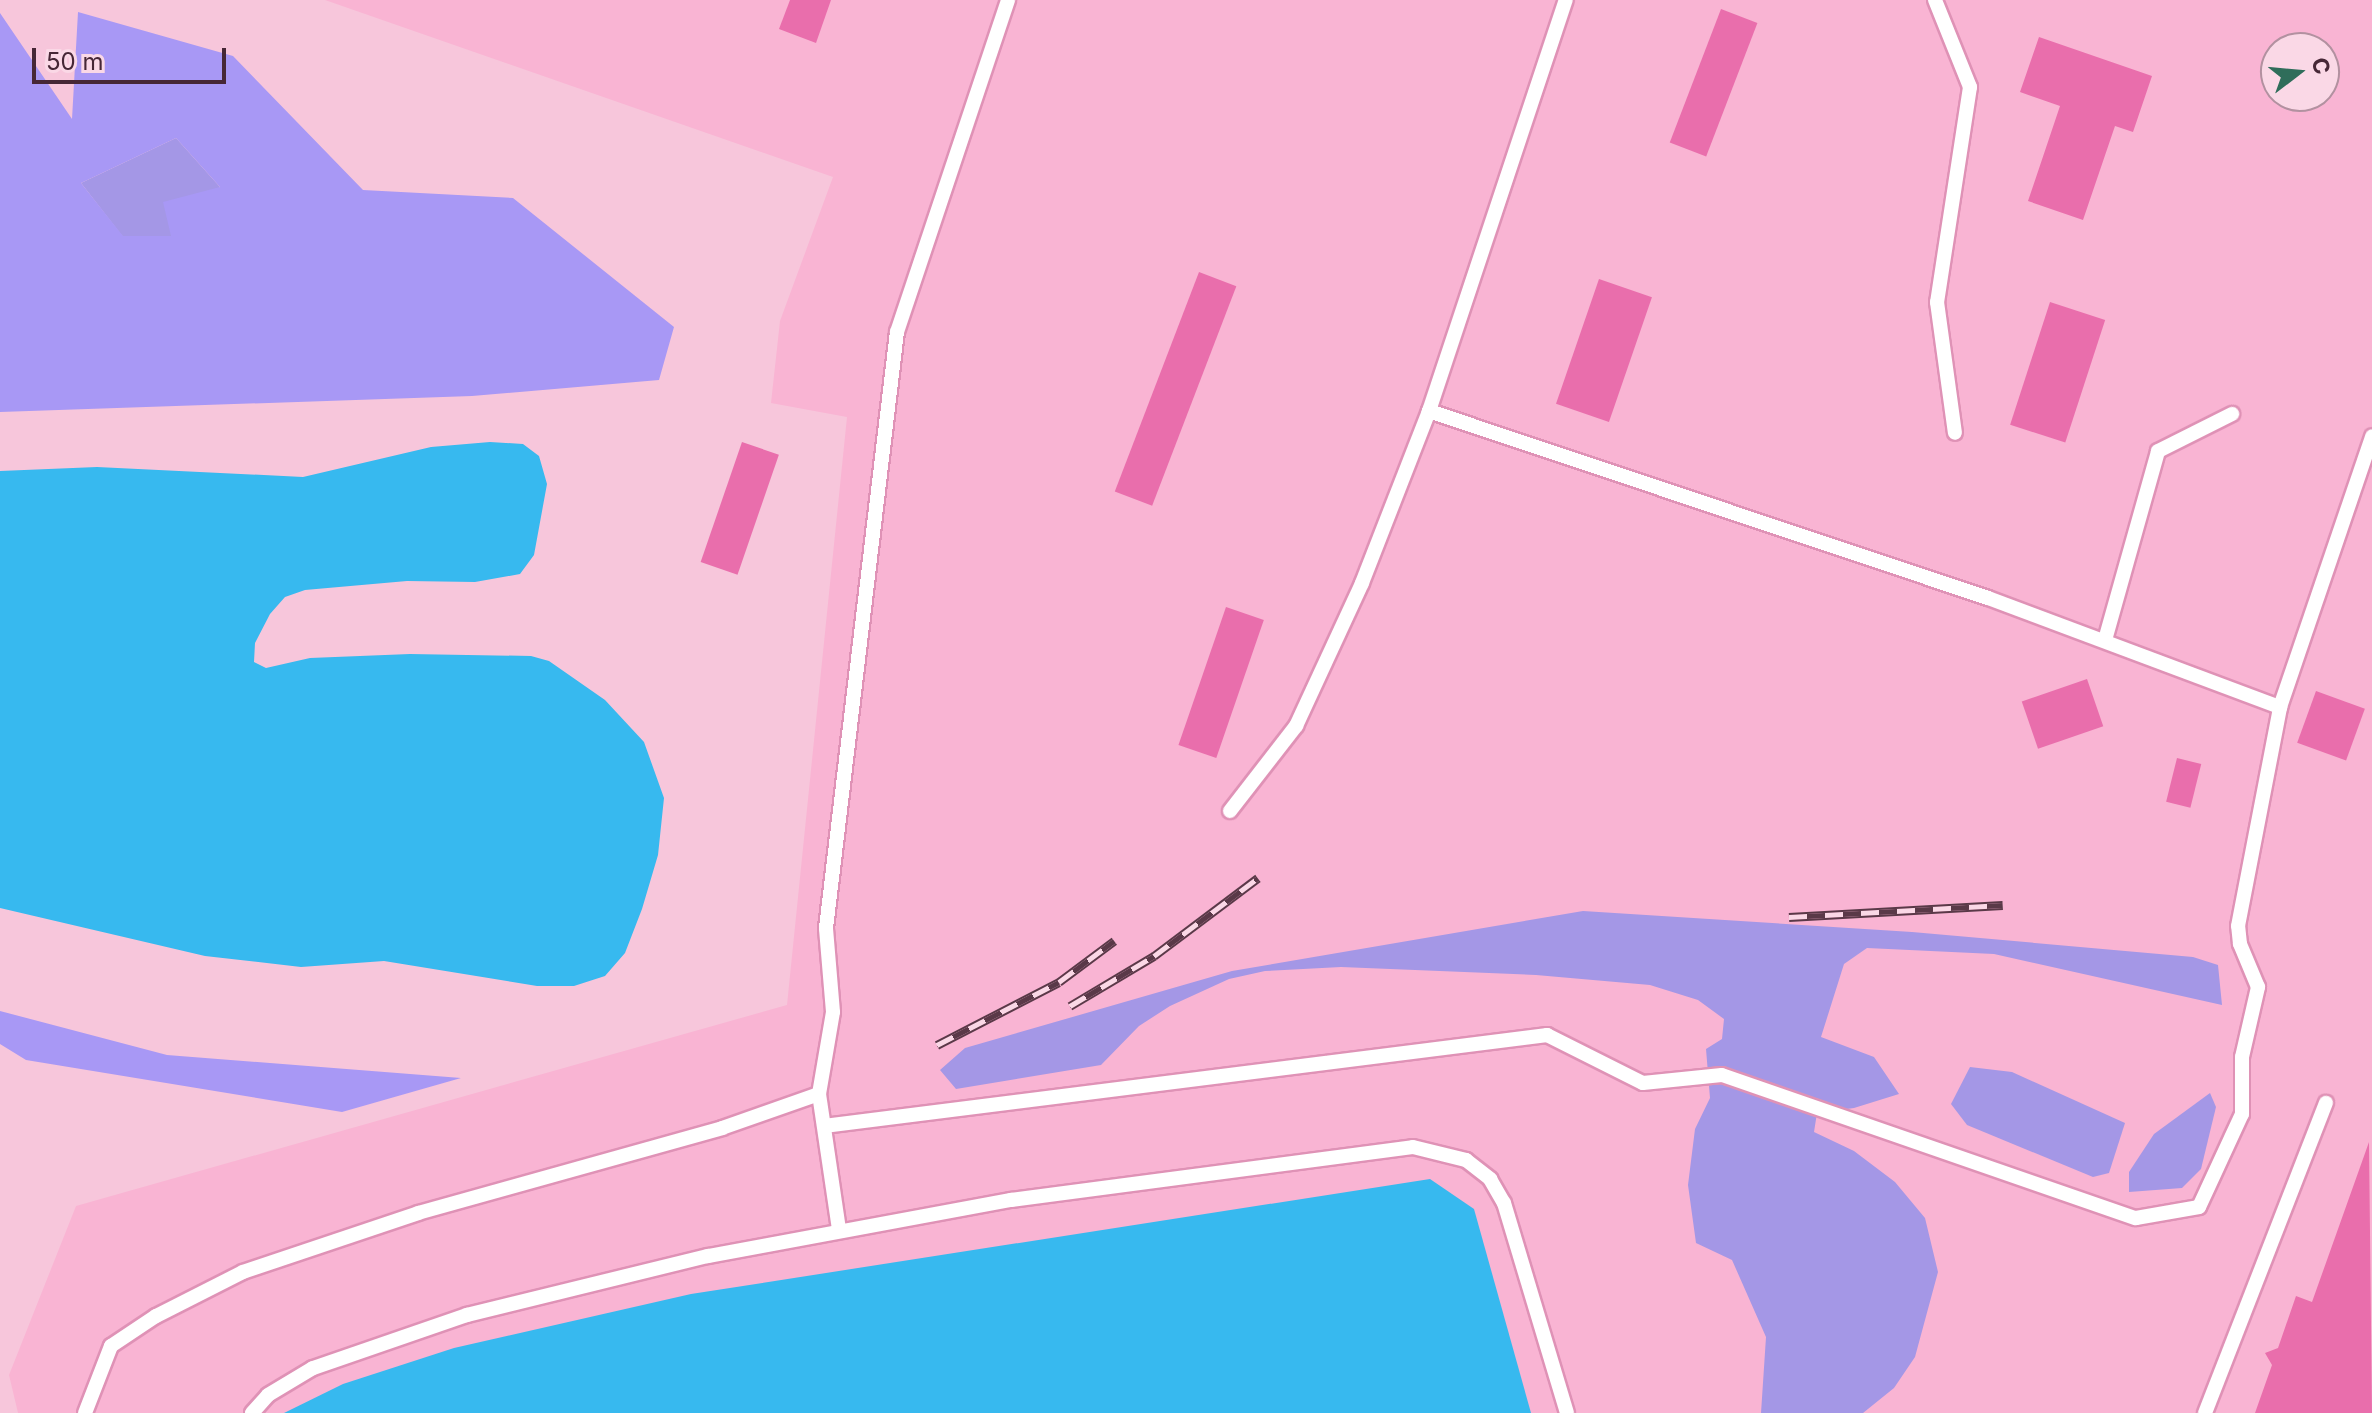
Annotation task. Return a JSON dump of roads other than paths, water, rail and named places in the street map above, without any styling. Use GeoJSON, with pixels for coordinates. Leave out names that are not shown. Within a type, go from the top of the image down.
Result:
{"type":"FeatureCollection","features":[{"type":"Feature","properties":{"kind":"lane"},"geometry":{"type":"LineString","coordinates":[[839,1229],[819,1094],[833,1012],[826,928],[897,332],[1008,0]]}},
{"type":"Feature","properties":{"kind":"lane"},"geometry":{"type":"LineString","coordinates":[[1230,811],[1296,726],[1362,583],[1429,411],[1566,0]]}},
{"type":"Feature","properties":{"kind":"lane"},"geometry":{"type":"LineString","coordinates":[[1935,0],[1970,87],[1937,302],[1955,433]]}},
{"type":"Feature","properties":{"kind":"lane"},"geometry":{"type":"LineString","coordinates":[[1429,411],[2105,640],[2280,707]]}},
{"type":"Feature","properties":{"kind":"lane"},"geometry":{"type":"LineString","coordinates":[[2105,640],[2158,451],[2232,414]]}},
{"type":"Feature","properties":{"kind":"lane"},"geometry":{"type":"LineString","coordinates":[[824,1126],[1547,1035],[1643,1083],[1722,1075],[2136,1218],[2199,1207],[2242,1114],[2242,1057],[2258,987],[2240,944],[2238,926],[2280,707],[2366,474],[2372,436]]}},
{"type":"Feature","properties":{"kind":"lane"},"geometry":{"type":"LineString","coordinates":[[85,1413],[111,1346],[156,1316],[243,1272],[418,1213],[722,1128],[819,1094]]}},
{"type":"Feature","properties":{"kind":"lane"},"geometry":{"type":"LineString","coordinates":[[2205,1413],[2326,1103]]}},
{"type":"Feature","properties":{"kind":"lane"},"geometry":{"type":"LineString","coordinates":[[252,1413],[268,1395],[313,1368],[467,1315],[839,1229],[1219,1169],[1413,1147],[1442,1151],[1466,1160],[1490,1179],[1504,1203],[1567,1413]]}},
{"type":"Feature","properties":{"kind":"water"},"geometry":{"type":"Polygon","coordinates":[[[490,442],[523,444],[539,456],[547,484],[534,555],[520,574],[475,582],[407,581],[305,590],[285,597],[270,614],[255,643],[254,662],[266,668],[310,658],[410,654],[531,656],[549,661],[605,700],[644,742],[664,798],[658,855],[642,909],[625,953],[605,976],[574,986],[537,986],[384,961],[301,967],[205,956],[0,908],[0,471],[97,467],[303,477],[431,447],[490,442]]]}},
{"type":"Feature","properties":{"kind":"water"},"geometry":{"type":"Polygon","coordinates":[[[1430,1179],[1474,1209],[1531,1413],[284,1413],[343,1384],[454,1348],[691,1294],[1430,1179]]]}},
{"type":"Feature","properties":{"kind":"railway"},"geometry":{"type":"LineString","coordinates":[[1070,1006],[1154,956],[1258,878]]}},
{"type":"Feature","properties":{"kind":"railway"},"geometry":{"type":"LineString","coordinates":[[1789,917],[2003,905]]}},
{"type":"Feature","properties":{"kind":"railway"},"geometry":{"type":"LineString","coordinates":[[937,1045],[1059,982],[1114,941]]}}]}
